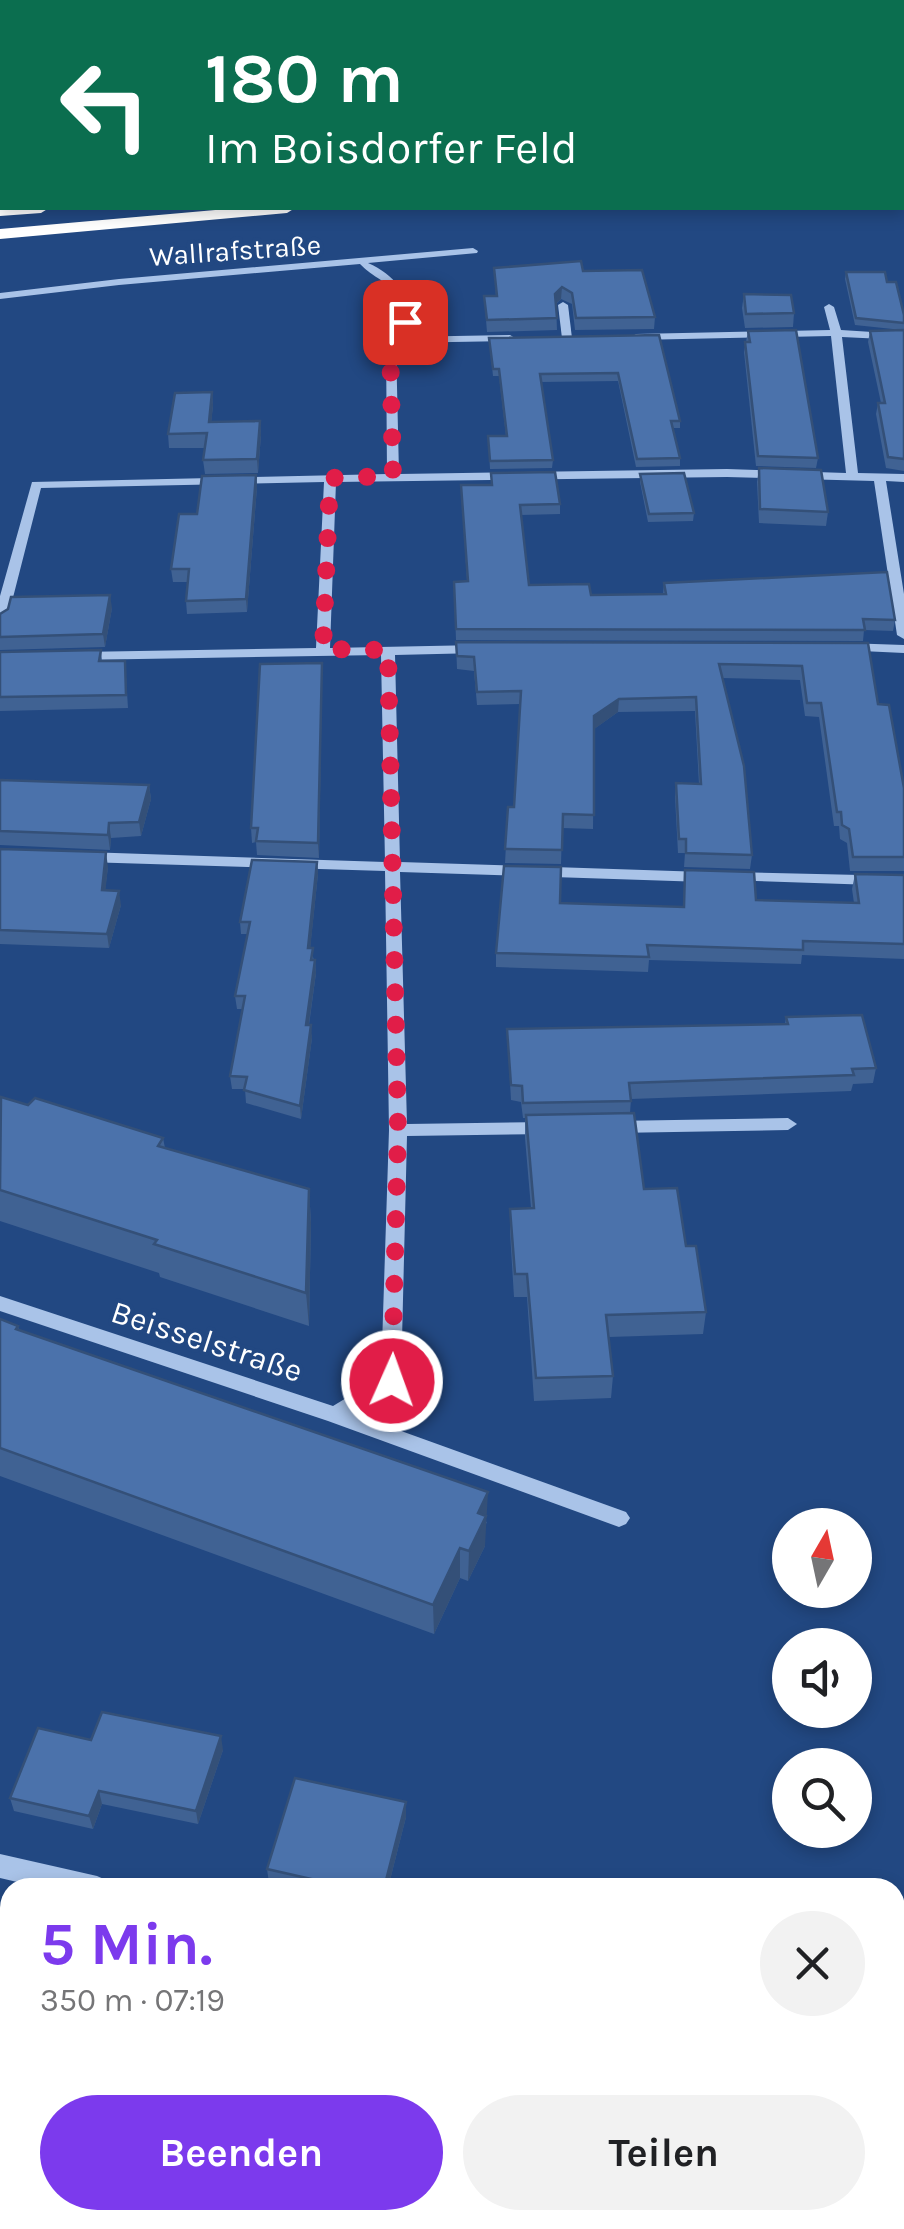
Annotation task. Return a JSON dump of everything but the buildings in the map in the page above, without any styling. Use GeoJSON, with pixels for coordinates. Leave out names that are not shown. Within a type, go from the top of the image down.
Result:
{"type":"FeatureCollection","features":[{"type":"Feature","properties":{"kind":"highway"},"geometry":{"type":"LineString","coordinates":[[0,234],[265,210]]}},
{"type":"Feature","properties":{"kind":"street","name":"Wallrafstraße"},"geometry":{"type":"LineString","coordinates":[[0,296],[473,251]]}},
{"type":"Feature","properties":{"kind":"street"},"geometry":{"type":"LineString","coordinates":[[358,263],[380,271],[396,285],[404,302],[405,322],[390,340],[393,476]]}},
{"type":"Feature","properties":{"kind":"street"},"geometry":{"type":"LineString","coordinates":[[563,305],[567,338]]}},
{"type":"Feature","properties":{"kind":"street"},"geometry":{"type":"LineString","coordinates":[[828,307],[836,333],[852,476]]}},
{"type":"Feature","properties":{"kind":"street"},"geometry":{"type":"LineString","coordinates":[[624,337],[836,333],[904,338]]}},
{"type":"Feature","properties":{"kind":"street"},"geometry":{"type":"LineString","coordinates":[[390,340],[528,338]]}},
{"type":"Feature","properties":{"kind":"street"},"geometry":{"type":"LineString","coordinates":[[547,338],[586,338]]}},
{"type":"Feature","properties":{"kind":"street"},"geometry":{"type":"LineString","coordinates":[[0,621],[36,485],[393,476],[904,478]]}},
{"type":"Feature","properties":{"kind":"street"},"geometry":{"type":"LineString","coordinates":[[880,477],[904,635]]}},
{"type":"Feature","properties":{"kind":"street"},"geometry":{"type":"LineString","coordinates":[[323,649],[330,478]]}},
{"type":"Feature","properties":{"kind":"street"},"geometry":{"type":"LineString","coordinates":[[824,646],[904,648]]}},
{"type":"Feature","properties":{"kind":"street"},"geometry":{"type":"LineString","coordinates":[[57,656],[487,649]]}},
{"type":"Feature","properties":{"kind":"street"},"geometry":{"type":"LineString","coordinates":[[335,1415],[392,1381],[398,1130],[388,650]]}},
{"type":"Feature","properties":{"kind":"street"},"geometry":{"type":"LineString","coordinates":[[59,856],[904,882]]}},
{"type":"Feature","properties":{"kind":"street"},"geometry":{"type":"LineString","coordinates":[[398,1130],[788,1124]]}},
{"type":"Feature","properties":{"kind":"street","name":"Beisselstraße"},"geometry":{"type":"LineString","coordinates":[[0,1304],[335,1415],[620,1518]]}},
{"type":"Feature","properties":{"kind":"street"},"geometry":{"type":"LineString","coordinates":[[0,1866],[53,1878]]}},
{"type":"Feature","properties":{"kind":"route"},"geometry":{"type":"LineString","coordinates":[[392,1381],[398,1130],[388,650],[323,649],[330,478],[393,476],[390,340],[405,322]]}}]}
